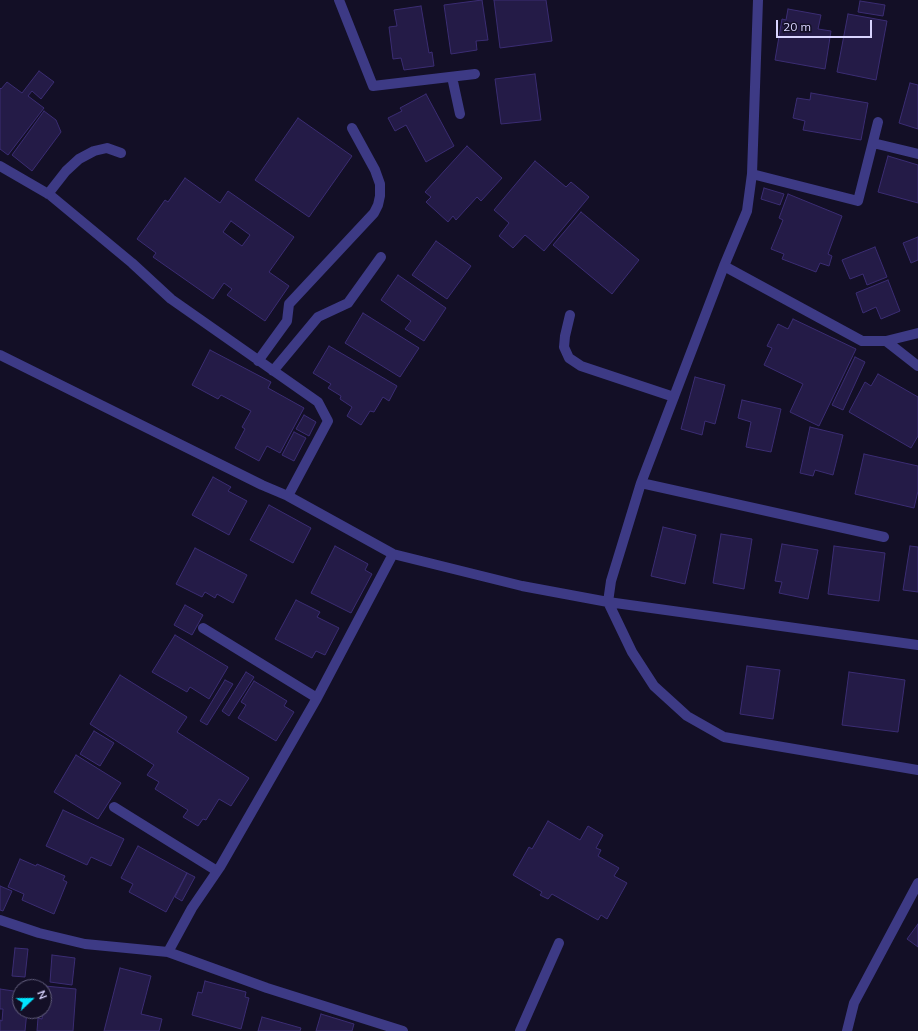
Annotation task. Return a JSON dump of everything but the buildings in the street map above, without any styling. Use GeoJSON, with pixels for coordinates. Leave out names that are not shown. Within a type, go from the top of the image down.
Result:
{"type":"FeatureCollection","features":[{"type":"Feature","properties":{"kind":"street"},"geometry":{"type":"LineString","coordinates":[[339,0],[373,86],[475,74]]}},
{"type":"Feature","properties":{"kind":"street"},"geometry":{"type":"LineString","coordinates":[[758,0],[752,174],[747,211],[724,266],[641,483],[611,581],[608,602],[632,652],[654,686],[687,716],[724,737],[918,770]]}},
{"type":"Feature","properties":{"kind":"street"},"geometry":{"type":"LineString","coordinates":[[452,77],[460,114]]}},
{"type":"Feature","properties":{"kind":"street"},"geometry":{"type":"LineString","coordinates":[[752,174],[858,201],[878,122]]}},
{"type":"Feature","properties":{"kind":"street"},"geometry":{"type":"LineString","coordinates":[[258,361],[287,321],[289,304],[374,213],[378,205],[380,184],[375,170],[352,128]]}},
{"type":"Feature","properties":{"kind":"street"},"geometry":{"type":"LineString","coordinates":[[873,142],[918,154]]}},
{"type":"Feature","properties":{"kind":"street"},"geometry":{"type":"LineString","coordinates":[[48,194],[66,171],[79,158],[94,151],[107,148],[121,153]]}},
{"type":"Feature","properties":{"kind":"street"},"geometry":{"type":"LineString","coordinates":[[0,166],[48,194],[132,263],[171,299],[318,402],[328,421],[288,496]]}},
{"type":"Feature","properties":{"kind":"street"},"geometry":{"type":"LineString","coordinates":[[273,371],[318,316],[348,303],[381,257]]}},
{"type":"Feature","properties":{"kind":"street"},"geometry":{"type":"LineString","coordinates":[[724,266],[862,341],[886,341],[918,333]]}},
{"type":"Feature","properties":{"kind":"street"},"geometry":{"type":"LineString","coordinates":[[570,315],[564,347],[569,358],[581,366],[674,398]]}},
{"type":"Feature","properties":{"kind":"street"},"geometry":{"type":"LineString","coordinates":[[886,341],[918,366]]}},
{"type":"Feature","properties":{"kind":"street"},"geometry":{"type":"LineString","coordinates":[[0,356],[262,485],[288,496],[393,554],[522,586],[608,602],[918,645]]}},
{"type":"Feature","properties":{"kind":"street"},"geometry":{"type":"LineString","coordinates":[[641,483],[884,537]]}},
{"type":"Feature","properties":{"kind":"street"},"geometry":{"type":"LineString","coordinates":[[168,952],[192,908],[217,871],[317,698],[393,554]]}},
{"type":"Feature","properties":{"kind":"street"},"geometry":{"type":"LineString","coordinates":[[203,628],[317,698]]}},
{"type":"Feature","properties":{"kind":"street"},"geometry":{"type":"LineString","coordinates":[[114,807],[217,871]]}},
{"type":"Feature","properties":{"kind":"street"},"geometry":{"type":"LineString","coordinates":[[846,1031],[854,1003],[918,883]]}},
{"type":"Feature","properties":{"kind":"street"},"geometry":{"type":"LineString","coordinates":[[0,920],[39,933],[85,944],[168,952],[267,988],[403,1031]]}},
{"type":"Feature","properties":{"kind":"street"},"geometry":{"type":"LineString","coordinates":[[520,1031],[559,943]]}}]}
